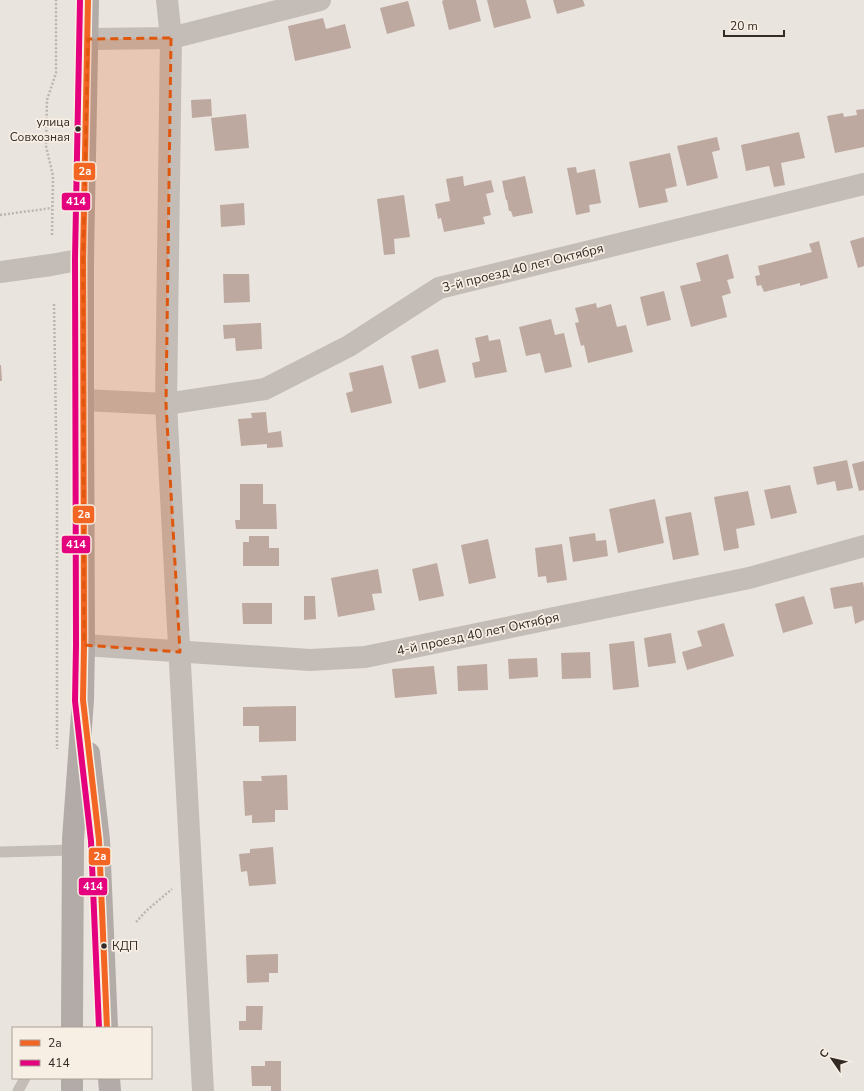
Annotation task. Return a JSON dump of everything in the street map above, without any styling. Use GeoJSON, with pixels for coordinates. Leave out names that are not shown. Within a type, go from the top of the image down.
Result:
{"type":"FeatureCollection","features":[{"type":"Feature","properties":{"kind":"main road"},"geometry":{"type":"LineString","coordinates":[[72,1027],[73,839],[83,700],[84,645],[83,259],[88,0]]}},
{"type":"Feature","properties":{"kind":"main road"},"geometry":{"type":"LineString","coordinates":[[83,700],[99,840],[107,1027]]}},
{"type":"Feature","properties":{"kind":"main road"},"geometry":{"type":"LineString","coordinates":[[72,1079],[72,1091]]}},
{"type":"Feature","properties":{"kind":"main road"},"geometry":{"type":"LineString","coordinates":[[109,1079],[110,1091]]}},
{"type":"Feature","properties":{"kind":"street"},"geometry":{"type":"LineString","coordinates":[[167,0],[171,38],[166,404],[203,1091]]}},
{"type":"Feature","properties":{"kind":"street"},"geometry":{"type":"LineString","coordinates":[[88,39],[171,38],[320,0]]}},
{"type":"Feature","properties":{"kind":"street","name":"3-й проезд 40 лет Октября"},"geometry":{"type":"LineString","coordinates":[[83,400],[166,404],[265,389],[350,346],[439,288],[864,184]]}},
{"type":"Feature","properties":{"kind":"street"},"geometry":{"type":"LineString","coordinates":[[0,272],[83,259]]}},
{"type":"Feature","properties":{"kind":"street","name":"4-й проезд 40 лет Октября"},"geometry":{"type":"LineString","coordinates":[[84,645],[310,660],[365,657],[749,578],[864,546]]}},
{"type":"Feature","properties":{"kind":"lane"},"geometry":{"type":"LineString","coordinates":[[0,852],[73,850]]}},
{"type":"Feature","properties":{"kind":"lane"},"geometry":{"type":"LineString","coordinates":[[18,1091],[24,1079]]}},
{"type":"Feature","properties":{"kind":"path"},"geometry":{"type":"LineString","coordinates":[[52,235],[53,176],[46,146],[46,139],[47,100],[56,73],[56,0]]}},
{"type":"Feature","properties":{"kind":"path"},"geometry":{"type":"LineString","coordinates":[[0,215],[52,208]]}},
{"type":"Feature","properties":{"kind":"path"},"geometry":{"type":"LineString","coordinates":[[54,304],[57,492],[56,752]]}},
{"type":"Feature","properties":{"kind":"path"},"geometry":{"type":"LineString","coordinates":[[136,922],[146,911],[192,871]]}},
{"type":"Feature","properties":{"kind":"highlighted area"},"geometry":{"type":"Polygon","coordinates":[[[171,38],[166,404],[180,652],[84,645],[83,259],[88,39],[171,38]]]}},
{"type":"Feature","properties":{"kind":"building"},"geometry":{"type":"Polygon","coordinates":[[[476,0],[481,21],[449,30],[442,1],[476,0]]]}},
{"type":"Feature","properties":{"kind":"building"},"geometry":{"type":"Polygon","coordinates":[[[487,0],[526,0],[531,18],[494,28],[487,0]]]}},
{"type":"Feature","properties":{"kind":"building"},"geometry":{"type":"Polygon","coordinates":[[[553,0],[583,0],[585,6],[557,14],[553,0]]]}},
{"type":"Feature","properties":{"kind":"building"},"geometry":{"type":"Polygon","coordinates":[[[408,1],[415,26],[387,34],[380,8],[408,1]]]}},
{"type":"Feature","properties":{"kind":"building"},"geometry":{"type":"Polygon","coordinates":[[[323,18],[326,29],[345,24],[351,48],[295,61],[288,26],[323,18]]]}},
{"type":"Feature","properties":{"kind":"building"},"geometry":{"type":"Polygon","coordinates":[[[211,99],[212,116],[192,118],[191,100],[211,99]]]}},
{"type":"Feature","properties":{"kind":"building"},"geometry":{"type":"Polygon","coordinates":[[[864,109],[864,147],[835,153],[827,116],[843,113],[844,117],[857,115],[856,110],[864,109]]]}},
{"type":"Feature","properties":{"kind":"building"},"geometry":{"type":"Polygon","coordinates":[[[246,114],[249,148],[215,151],[211,118],[246,114]]]}},
{"type":"Feature","properties":{"kind":"building"},"geometry":{"type":"Polygon","coordinates":[[[799,132],[805,158],[781,163],[785,185],[774,187],[769,166],[746,171],[741,145],[799,132]]]}},
{"type":"Feature","properties":{"kind":"building"},"geometry":{"type":"Polygon","coordinates":[[[717,137],[720,150],[712,152],[718,178],[687,186],[677,146],[717,137]]]}},
{"type":"Feature","properties":{"kind":"building"},"geometry":{"type":"Polygon","coordinates":[[[670,153],[677,186],[665,189],[668,202],[639,208],[629,162],[670,153]]]}},
{"type":"Feature","properties":{"kind":"building"},"geometry":{"type":"Polygon","coordinates":[[[576,167],[577,173],[595,169],[601,203],[589,205],[590,212],[576,215],[567,168],[576,167]]]}},
{"type":"Feature","properties":{"kind":"building"},"geometry":{"type":"Polygon","coordinates":[[[463,176],[464,186],[491,180],[494,192],[486,194],[491,215],[483,217],[485,224],[444,232],[441,218],[438,219],[435,204],[450,201],[446,179],[463,176]]]}},
{"type":"Feature","properties":{"kind":"building"},"geometry":{"type":"Polygon","coordinates":[[[525,176],[533,213],[513,217],[511,211],[509,211],[502,181],[525,176]]]}},
{"type":"Feature","properties":{"kind":"building"},"geometry":{"type":"Polygon","coordinates":[[[404,195],[410,237],[394,239],[395,254],[384,255],[377,199],[404,195]]]}},
{"type":"Feature","properties":{"kind":"building"},"geometry":{"type":"Polygon","coordinates":[[[244,203],[245,225],[221,227],[220,205],[244,203]]]}},
{"type":"Feature","properties":{"kind":"building"},"geometry":{"type":"Polygon","coordinates":[[[864,237],[864,266],[858,268],[850,241],[864,237]]]}},
{"type":"Feature","properties":{"kind":"building"},"geometry":{"type":"Polygon","coordinates":[[[819,241],[828,278],[800,286],[800,283],[764,292],[761,285],[757,286],[755,276],[760,275],[758,266],[812,252],[809,244],[819,241]]]}},
{"type":"Feature","properties":{"kind":"building"},"geometry":{"type":"Polygon","coordinates":[[[728,254],[734,278],[727,280],[731,293],[722,296],[727,317],[691,327],[680,286],[701,281],[696,263],[728,254]]]}},
{"type":"Feature","properties":{"kind":"building"},"geometry":{"type":"Polygon","coordinates":[[[223,274],[249,274],[250,302],[224,303],[223,274]]]}},
{"type":"Feature","properties":{"kind":"building"},"geometry":{"type":"Polygon","coordinates":[[[664,291],[671,320],[647,326],[640,297],[664,291]]]}},
{"type":"Feature","properties":{"kind":"building"},"geometry":{"type":"Polygon","coordinates":[[[596,303],[597,308],[611,304],[617,327],[626,325],[633,352],[588,363],[584,345],[581,346],[575,323],[579,322],[575,308],[596,303]]]}},
{"type":"Feature","properties":{"kind":"building"},"geometry":{"type":"Polygon","coordinates":[[[551,319],[555,335],[564,333],[572,367],[545,373],[540,353],[526,356],[519,327],[551,319]]]}},
{"type":"Feature","properties":{"kind":"building"},"geometry":{"type":"Polygon","coordinates":[[[261,323],[262,349],[236,351],[235,338],[224,339],[223,325],[261,323]]]}},
{"type":"Feature","properties":{"kind":"building"},"geometry":{"type":"Polygon","coordinates":[[[488,335],[489,341],[500,339],[507,372],[475,378],[472,363],[480,361],[475,338],[488,335]]]}},
{"type":"Feature","properties":{"kind":"building"},"geometry":{"type":"Polygon","coordinates":[[[438,349],[446,382],[419,389],[411,356],[438,349]]]}},
{"type":"Feature","properties":{"kind":"building"},"geometry":{"type":"Polygon","coordinates":[[[1,365],[2,381],[0,381],[1,365]]]}},
{"type":"Feature","properties":{"kind":"building"},"geometry":{"type":"Polygon","coordinates":[[[383,365],[392,403],[351,413],[346,393],[353,391],[349,373],[383,365]]]}},
{"type":"Feature","properties":{"kind":"building"},"geometry":{"type":"Polygon","coordinates":[[[266,412],[268,433],[281,431],[283,447],[267,448],[267,444],[241,446],[238,419],[252,418],[251,413],[266,412]]]}},
{"type":"Feature","properties":{"kind":"building"},"geometry":{"type":"Polygon","coordinates":[[[847,460],[853,488],[837,491],[835,481],[817,485],[813,467],[847,460]]]}},
{"type":"Feature","properties":{"kind":"building"},"geometry":{"type":"Polygon","coordinates":[[[864,461],[864,490],[859,491],[852,464],[864,461]]]}},
{"type":"Feature","properties":{"kind":"building"},"geometry":{"type":"Polygon","coordinates":[[[240,484],[263,484],[263,504],[276,504],[277,529],[236,529],[235,520],[240,520],[240,484]]]}},
{"type":"Feature","properties":{"kind":"building"},"geometry":{"type":"Polygon","coordinates":[[[790,485],[797,513],[771,519],[764,490],[790,485]]]}},
{"type":"Feature","properties":{"kind":"building"},"geometry":{"type":"Polygon","coordinates":[[[748,491],[755,525],[736,529],[739,548],[724,551],[714,497],[748,491]]]}},
{"type":"Feature","properties":{"kind":"building"},"geometry":{"type":"Polygon","coordinates":[[[655,499],[664,543],[618,553],[609,509],[655,499]]]}},
{"type":"Feature","properties":{"kind":"building"},"geometry":{"type":"Polygon","coordinates":[[[691,512],[699,555],[673,560],[665,517],[691,512]]]}},
{"type":"Feature","properties":{"kind":"building"},"geometry":{"type":"Polygon","coordinates":[[[595,533],[596,541],[606,540],[608,556],[573,562],[569,537],[595,533]]]}},
{"type":"Feature","properties":{"kind":"building"},"geometry":{"type":"Polygon","coordinates":[[[249,536],[269,536],[269,548],[279,548],[279,566],[243,566],[243,542],[249,542],[249,536]]]}},
{"type":"Feature","properties":{"kind":"building"},"geometry":{"type":"Polygon","coordinates":[[[488,539],[496,578],[469,584],[461,545],[488,539]]]}},
{"type":"Feature","properties":{"kind":"building"},"geometry":{"type":"Polygon","coordinates":[[[562,544],[567,580],[547,583],[546,576],[538,577],[535,548],[562,544]]]}},
{"type":"Feature","properties":{"kind":"building"},"geometry":{"type":"Polygon","coordinates":[[[437,563],[444,596],[419,601],[412,569],[437,563]]]}},
{"type":"Feature","properties":{"kind":"building"},"geometry":{"type":"Polygon","coordinates":[[[378,569],[382,593],[372,594],[375,610],[338,617],[331,578],[378,569]]]}},
{"type":"Feature","properties":{"kind":"building"},"geometry":{"type":"Polygon","coordinates":[[[863,582],[864,620],[855,624],[852,606],[834,609],[830,588],[863,582]]]}},
{"type":"Feature","properties":{"kind":"building"},"geometry":{"type":"Polygon","coordinates":[[[304,596],[315,596],[316,619],[304,620],[304,596]]]}},
{"type":"Feature","properties":{"kind":"building"},"geometry":{"type":"Polygon","coordinates":[[[804,596],[813,624],[783,633],[775,604],[804,596]]]}},
{"type":"Feature","properties":{"kind":"building"},"geometry":{"type":"Polygon","coordinates":[[[242,603],[272,603],[272,624],[243,624],[242,603]]]}},
{"type":"Feature","properties":{"kind":"building"},"geometry":{"type":"Polygon","coordinates":[[[724,623],[734,656],[687,670],[682,652],[702,646],[697,631],[724,623]]]}},
{"type":"Feature","properties":{"kind":"building"},"geometry":{"type":"Polygon","coordinates":[[[671,633],[676,663],[648,667],[644,638],[671,633]]]}},
{"type":"Feature","properties":{"kind":"building"},"geometry":{"type":"Polygon","coordinates":[[[634,641],[639,687],[613,690],[609,644],[634,641]]]}},
{"type":"Feature","properties":{"kind":"building"},"geometry":{"type":"Polygon","coordinates":[[[590,652],[591,678],[562,679],[561,653],[590,652]]]}},
{"type":"Feature","properties":{"kind":"building"},"geometry":{"type":"Polygon","coordinates":[[[537,658],[538,677],[509,679],[508,659],[537,658]]]}},
{"type":"Feature","properties":{"kind":"building"},"geometry":{"type":"Polygon","coordinates":[[[487,664],[488,690],[458,691],[457,666],[487,664]]]}},
{"type":"Feature","properties":{"kind":"building"},"geometry":{"type":"Polygon","coordinates":[[[434,666],[437,694],[395,698],[392,669],[434,666]]]}},
{"type":"Feature","properties":{"kind":"building"},"geometry":{"type":"Polygon","coordinates":[[[296,706],[296,741],[259,742],[259,726],[243,726],[243,707],[296,706]]]}},
{"type":"Feature","properties":{"kind":"building"},"geometry":{"type":"Polygon","coordinates":[[[287,775],[288,810],[275,810],[275,822],[252,823],[252,815],[245,816],[243,781],[262,781],[261,776],[287,775]]]}},
{"type":"Feature","properties":{"kind":"building"},"geometry":{"type":"Polygon","coordinates":[[[273,847],[276,884],[249,886],[247,871],[241,872],[239,854],[250,853],[250,849],[273,847]]]}},
{"type":"Feature","properties":{"kind":"building"},"geometry":{"type":"Polygon","coordinates":[[[278,954],[278,973],[269,973],[269,982],[247,983],[246,955],[278,954]]]}},
{"type":"Feature","properties":{"kind":"building"},"geometry":{"type":"Polygon","coordinates":[[[246,1006],[263,1006],[262,1030],[239,1030],[239,1021],[246,1021],[246,1006]]]}},
{"type":"Feature","properties":{"kind":"building"},"geometry":{"type":"Polygon","coordinates":[[[265,1061],[281,1061],[281,1091],[271,1091],[271,1086],[252,1086],[251,1066],[265,1066],[265,1061]]]}},
{"type":"Feature","properties":{"kind":"transit line","name":"414"},"geometry":{"type":"LineString","coordinates":[[80,0],[75,259],[75,701],[91,841],[99,1027]]}},
{"type":"Feature","properties":{"kind":"transit line","name":"2а"},"geometry":{"type":"LineString","coordinates":[[88,0],[83,259],[83,700],[99,840],[107,1027]]}},
{"type":"Feature","properties":{"kind":"place","name":"улица Совхозная"},"geometry":{"type":"Point","coordinates":[78,129]}},
{"type":"Feature","properties":{"kind":"place","name":"КДП"},"geometry":{"type":"Point","coordinates":[104,946]}}]}
